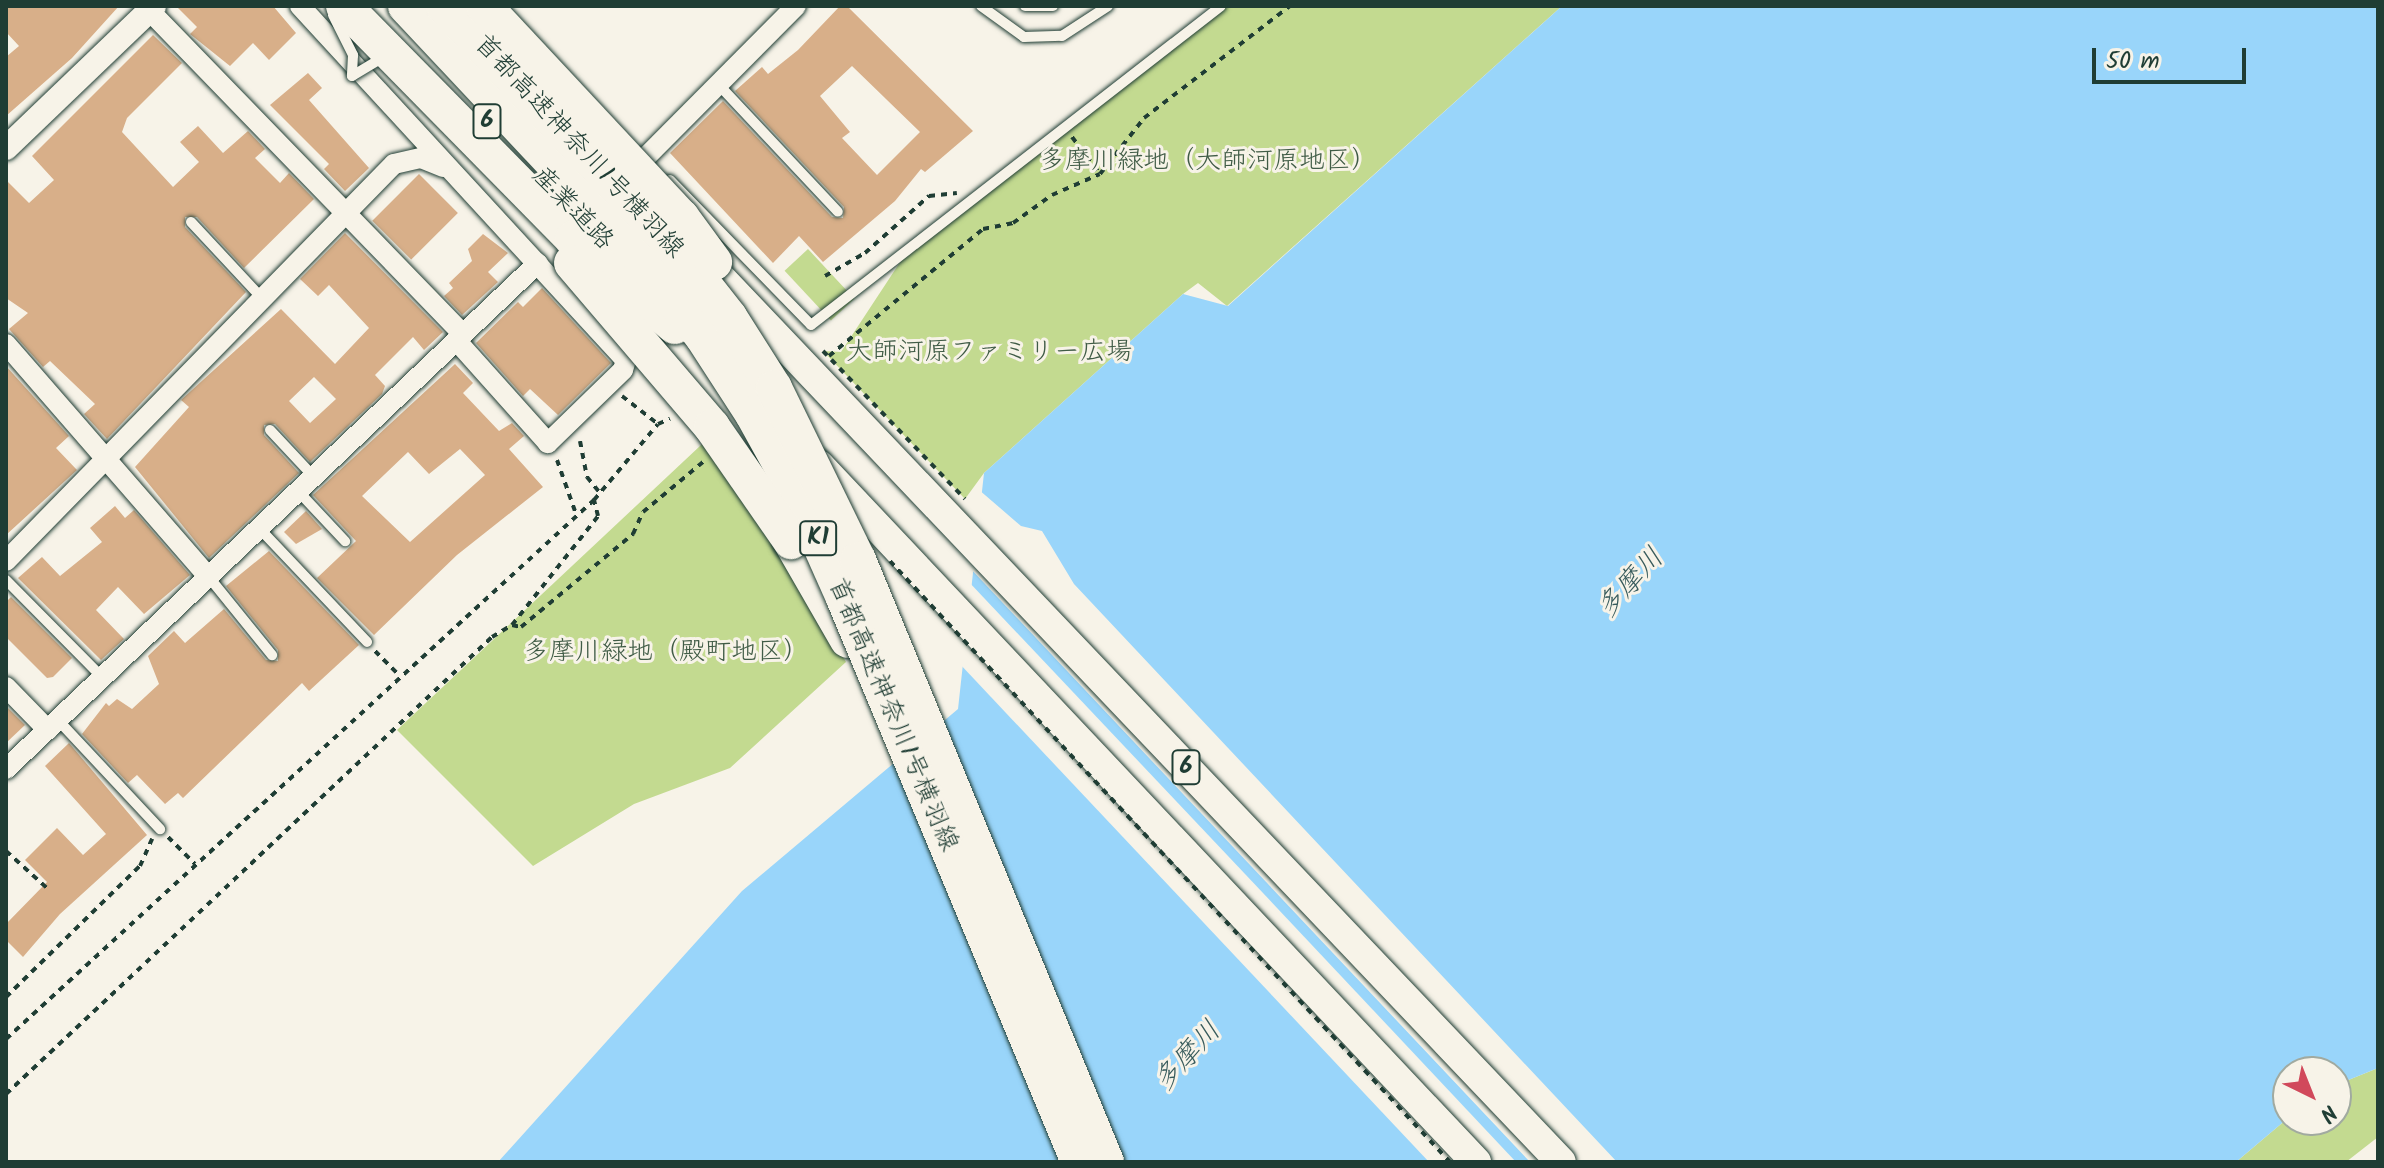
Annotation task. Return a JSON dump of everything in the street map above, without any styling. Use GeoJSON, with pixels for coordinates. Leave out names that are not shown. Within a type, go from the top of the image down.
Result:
{"type":"FeatureCollection","features":[{"type":"Feature","properties":{"kind":"highway"},"geometry":{"type":"LineString","coordinates":[[327,6],[447,150],[597,291],[726,445],[791,541],[902,736]]}},
{"type":"Feature","properties":{"kind":"highway"},"geometry":{"type":"LineString","coordinates":[[344,6],[573,239],[705,355],[760,412]]}},
{"type":"Feature","properties":{"kind":"highway","name":"首都高速神奈川1号横羽線"},"geometry":{"type":"LineString","coordinates":[[406,6],[627,241],[760,412],[902,736],[1079,1162]]}},
{"type":"Feature","properties":{"kind":"highway","name":"首都高速神奈川1号横羽線"},"geometry":{"type":"LineString","coordinates":[[444,6],[703,282],[774,388],[826,489],[1106,1162]]}},
{"type":"Feature","properties":{"kind":"highway"},"geometry":{"type":"LineString","coordinates":[[484,6],[704,247],[774,360],[826,489]]}},
{"type":"Feature","properties":{"kind":"main road","name":"産業道路"},"geometry":{"type":"LineString","coordinates":[[377,6],[597,235],[760,412]]}},
{"type":"Feature","properties":{"kind":"main road","name":"6"},"geometry":{"type":"LineString","coordinates":[[457,6],[639,192],[817,362],[1561,1162]]}},
{"type":"Feature","properties":{"kind":"main road","name":"6"},"geometry":{"type":"LineString","coordinates":[[760,412],[1476,1162]]}},
{"type":"Feature","properties":{"kind":"street"},"geometry":{"type":"LineString","coordinates":[[6,148],[150,7],[346,209],[460,337],[548,443],[623,370],[626,360],[538,263],[447,150],[300,6]]}},
{"type":"Feature","properties":{"kind":"street"},"geometry":{"type":"LineString","coordinates":[[597,235],[639,192],[647,155],[718,84],[743,48],[796,6]]}},
{"type":"Feature","properties":{"kind":"street"},"geometry":{"type":"LineString","coordinates":[[6,561],[107,462],[346,209],[408,157],[447,150]]}},
{"type":"Feature","properties":{"kind":"street"},"geometry":{"type":"LineString","coordinates":[[6,769],[538,263]]}},
{"type":"Feature","properties":{"kind":"street"},"geometry":{"type":"LineString","coordinates":[[6,344],[208,576]]}},
{"type":"Feature","properties":{"kind":"street"},"geometry":{"type":"LineString","coordinates":[[6,687],[52,724]]}},
{"type":"Feature","properties":{"kind":"lane"},"geometry":{"type":"LineString","coordinates":[[327,6],[353,55],[352,76],[370,61],[395,59]]}},
{"type":"Feature","properties":{"kind":"lane"},"geometry":{"type":"LineString","coordinates":[[981,6],[1024,37],[1062,36],[1108,6]]}},
{"type":"Feature","properties":{"kind":"lane"},"geometry":{"type":"LineString","coordinates":[[1025,6],[1053,6]]}},
{"type":"Feature","properties":{"kind":"lane"},"geometry":{"type":"LineString","coordinates":[[647,155],[811,325],[1221,6]]}},
{"type":"Feature","properties":{"kind":"lane"},"geometry":{"type":"LineString","coordinates":[[718,84],[838,212]]}},
{"type":"Feature","properties":{"kind":"lane"},"geometry":{"type":"LineString","coordinates":[[191,222],[261,297]]}},
{"type":"Feature","properties":{"kind":"lane"},"geometry":{"type":"LineString","coordinates":[[270,430],[345,541]]}},
{"type":"Feature","properties":{"kind":"lane"},"geometry":{"type":"LineString","coordinates":[[259,528],[367,642]]}},
{"type":"Feature","properties":{"kind":"lane"},"geometry":{"type":"LineString","coordinates":[[208,576],[272,655]]}},
{"type":"Feature","properties":{"kind":"lane"},"geometry":{"type":"LineString","coordinates":[[6,580],[102,677]]}},
{"type":"Feature","properties":{"kind":"lane"},"geometry":{"type":"LineString","coordinates":[[52,724],[160,829]]}},
{"type":"Feature","properties":{"kind":"path"},"geometry":{"type":"LineString","coordinates":[[983,229],[1013,223],[1052,195],[1100,174],[1144,118],[1290,6]]}},
{"type":"Feature","properties":{"kind":"path"},"geometry":{"type":"LineString","coordinates":[[1066,129],[1100,174]]}},
{"type":"Feature","properties":{"kind":"path"},"geometry":{"type":"LineString","coordinates":[[825,276],[865,253],[929,196],[960,192]]}},
{"type":"Feature","properties":{"kind":"path"},"geometry":{"type":"LineString","coordinates":[[817,362],[965,499]]}},
{"type":"Feature","properties":{"kind":"path"},"geometry":{"type":"LineString","coordinates":[[612,403],[631,383]]}},
{"type":"Feature","properties":{"kind":"path"},"geometry":{"type":"LineString","coordinates":[[620,395],[658,424]]}},
{"type":"Feature","properties":{"kind":"path"},"geometry":{"type":"LineString","coordinates":[[6,1039],[399,675],[594,500],[658,424],[679,416]]}},
{"type":"Feature","properties":{"kind":"path"},"geometry":{"type":"LineString","coordinates":[[586,428],[580,451],[587,477],[600,493]]}},
{"type":"Feature","properties":{"kind":"path"},"geometry":{"type":"LineString","coordinates":[[548,443],[569,484],[576,514]]}},
{"type":"Feature","properties":{"kind":"path"},"geometry":{"type":"LineString","coordinates":[[6,1094],[446,679],[512,625],[598,516],[594,500]]}},
{"type":"Feature","properties":{"kind":"path"},"geometry":{"type":"LineString","coordinates":[[881,552],[1450,1162]]}},
{"type":"Feature","properties":{"kind":"path"},"geometry":{"type":"LineString","coordinates":[[367,642],[399,675]]}},
{"type":"Feature","properties":{"kind":"path"},"geometry":{"type":"LineString","coordinates":[[6,997],[140,866],[160,829],[195,864]]}},
{"type":"Feature","properties":{"kind":"path"},"geometry":{"type":"LineString","coordinates":[[6,851],[47,888]]}},
{"type":"Feature","properties":{"kind":"green space","name":"多摩川緑地（大師河原地区）"},"geometry":{"type":"Polygon","coordinates":[[[1214,6],[1562,6],[1227,306],[1198,283],[1183,294],[984,473],[965,499],[823,351],[841,352],[912,244],[1214,6]]]}},
{"type":"Feature","properties":{"kind":"green space"},"geometry":{"type":"Polygon","coordinates":[[[808,249],[854,299],[831,321],[785,271],[808,249]]]}},
{"type":"Feature","properties":{"kind":"green space","name":"多摩川緑地（殿町地区）"},"geometry":{"type":"Polygon","coordinates":[[[716,431],[846,662],[730,768],[634,804],[533,866],[397,730],[716,431]]]}},
{"type":"Feature","properties":{"kind":"green space"},"geometry":{"type":"Polygon","coordinates":[[[2378,1068],[2378,1137],[2346,1162],[2236,1162],[2272,1132],[2272,1136],[2352,1136],[2352,1079],[2378,1068]]]}},
{"type":"Feature","properties":{"kind":"water","name":"多摩川"},"geometry":{"type":"Polygon","coordinates":[[[1562,6],[2378,6],[2378,1068],[2352,1079],[2352,1056],[2272,1056],[2272,1132],[2236,1162],[498,1162],[742,891],[958,709],[984,473],[1183,294],[1228,306],[1562,6]]]}},
{"type":"Feature","properties":{"kind":"pier"},"geometry":{"type":"Polygon","coordinates":[[[978,489],[1021,526],[1042,531],[1074,584],[1617,1162],[1530,1162],[969,567],[978,489]]]}},
{"type":"Feature","properties":{"kind":"pier"},"geometry":{"type":"Polygon","coordinates":[[[968,581],[1516,1162],[1429,1162],[959,663],[968,581]]]}},
{"type":"Feature","properties":{"kind":"building"},"geometry":{"type":"Polygon","coordinates":[[[6,6],[119,6],[72,58],[6,116],[6,57],[19,46],[6,32],[6,6]]]}},
{"type":"Feature","properties":{"kind":"building"},"geometry":{"type":"Polygon","coordinates":[[[176,6],[273,6],[296,33],[269,60],[253,43],[230,66],[190,34],[197,27],[176,6]]]}},
{"type":"Feature","properties":{"kind":"building"},"geometry":{"type":"Polygon","coordinates":[[[840,6],[847,6],[973,131],[925,172],[921,169],[895,201],[823,262],[799,236],[773,263],[670,153],[723,101],[832,217],[843,218],[844,207],[735,91],[762,67],[768,74],[798,50],[840,6]],[[852,66],[820,96],[850,132],[842,138],[877,175],[920,132],[852,66]]]}},
{"type":"Feature","properties":{"kind":"building"},"geometry":{"type":"Polygon","coordinates":[[[153,35],[182,63],[127,118],[122,132],[173,187],[199,162],[180,142],[198,126],[223,153],[248,131],[265,149],[255,158],[280,183],[289,173],[314,199],[244,268],[197,217],[185,217],[185,227],[246,292],[107,439],[84,414],[95,404],[50,361],[43,367],[9,329],[28,313],[6,298],[6,180],[29,203],[54,180],[32,156],[153,35]]]}},
{"type":"Feature","properties":{"kind":"building"},"geometry":{"type":"Polygon","coordinates":[[[308,73],[322,88],[309,100],[369,168],[345,191],[324,169],[329,164],[270,105],[308,73]]]}},
{"type":"Feature","properties":{"kind":"building"},"geometry":{"type":"Polygon","coordinates":[[[419,174],[458,213],[411,260],[372,221],[419,174]]]}},
{"type":"Feature","properties":{"kind":"building"},"geometry":{"type":"Polygon","coordinates":[[[345,233],[443,332],[424,350],[413,337],[375,375],[385,386],[382,394],[310,462],[275,424],[264,425],[264,435],[299,473],[209,558],[135,467],[189,407],[181,400],[281,309],[335,364],[369,328],[329,285],[318,296],[300,279],[345,233]],[[314,377],[289,401],[310,423],[336,399],[314,377]]]}},
{"type":"Feature","properties":{"kind":"building"},"geometry":{"type":"Polygon","coordinates":[[[483,234],[508,253],[488,272],[498,282],[462,315],[444,296],[453,288],[449,283],[472,261],[468,249],[483,234]]]}},
{"type":"Feature","properties":{"kind":"building"},"geometry":{"type":"Polygon","coordinates":[[[542,288],[611,363],[558,415],[530,389],[523,396],[476,343],[518,302],[523,307],[542,288]]]}},
{"type":"Feature","properties":{"kind":"building"},"geometry":{"type":"Polygon","coordinates":[[[455,364],[473,383],[463,393],[499,431],[512,423],[524,436],[509,449],[543,487],[457,555],[374,635],[317,578],[356,541],[313,495],[455,364]],[[460,449],[429,474],[408,452],[362,496],[410,542],[485,475],[460,449]]]}},
{"type":"Feature","properties":{"kind":"building"},"geometry":{"type":"Polygon","coordinates":[[[6,366],[69,436],[56,448],[77,470],[6,535],[6,366]]]}},
{"type":"Feature","properties":{"kind":"building"},"geometry":{"type":"Polygon","coordinates":[[[115,506],[125,518],[134,510],[190,575],[144,614],[118,587],[96,610],[124,639],[101,660],[18,578],[42,557],[60,576],[102,542],[90,528],[115,506]]]}},
{"type":"Feature","properties":{"kind":"building"},"geometry":{"type":"Polygon","coordinates":[[[306,511],[322,529],[296,544],[284,532],[306,511]]]}},
{"type":"Feature","properties":{"kind":"building"},"geometry":{"type":"Polygon","coordinates":[[[269,551],[359,645],[309,691],[302,683],[183,798],[178,793],[165,804],[137,775],[128,783],[82,734],[106,703],[109,706],[117,699],[132,709],[159,684],[148,656],[174,631],[185,643],[224,609],[266,660],[278,661],[278,650],[226,586],[269,551]]]}},
{"type":"Feature","properties":{"kind":"building"},"geometry":{"type":"Polygon","coordinates":[[[11,597],[72,658],[53,677],[47,678],[6,637],[6,602],[11,597]]]}},
{"type":"Feature","properties":{"kind":"building"},"geometry":{"type":"Polygon","coordinates":[[[6,706],[25,725],[6,743],[6,706]]]}},
{"type":"Feature","properties":{"kind":"building"},"geometry":{"type":"Polygon","coordinates":[[[69,743],[147,835],[60,914],[23,957],[6,940],[6,924],[47,882],[25,860],[57,828],[83,855],[106,834],[45,766],[69,743]]]}},
{"type":"Feature","properties":{"kind":"park label","name":"大師河原ファミリー広場"},"geometry":{"type":"Point","coordinates":[989,353]}}]}
